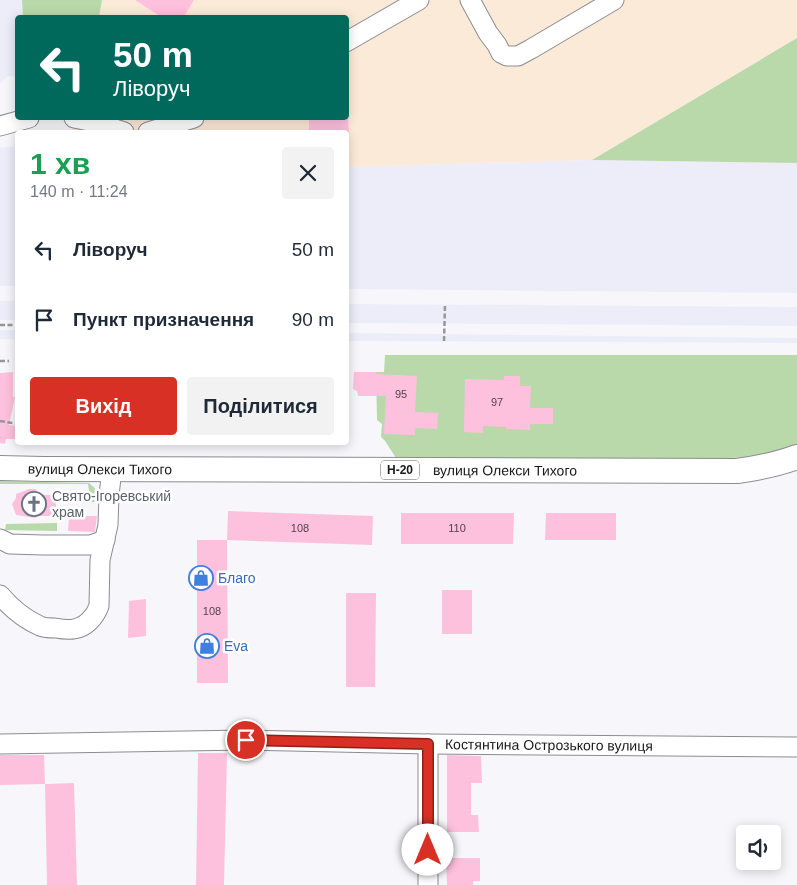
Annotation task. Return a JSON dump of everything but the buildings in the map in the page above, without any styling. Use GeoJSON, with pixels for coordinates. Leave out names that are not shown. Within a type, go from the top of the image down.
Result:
{"type":"FeatureCollection","features":[{"type":"Feature","properties":{"kind":"main road","name":"вулиця Олекси Тихого"},"geometry":{"type":"LineString","coordinates":[[0,468],[736,471],[761,468],[797,457]]}},
{"type":"Feature","properties":{"kind":"street"},"geometry":{"type":"LineString","coordinates":[[349,40],[419,0]]}},
{"type":"Feature","properties":{"kind":"street"},"geometry":{"type":"LineString","coordinates":[[470,0],[501,53],[507,56],[518,56],[614,0]]}},
{"type":"Feature","properties":{"kind":"street"},"geometry":{"type":"LineString","coordinates":[[0,126],[22,120]]}},
{"type":"Feature","properties":{"kind":"street"},"geometry":{"type":"LineString","coordinates":[[84,120],[118,130]]}},
{"type":"Feature","properties":{"kind":"street"},"geometry":{"type":"LineString","coordinates":[[155,130],[187,120]]}},
{"type":"Feature","properties":{"kind":"street"},"geometry":{"type":"LineString","coordinates":[[0,595],[9,606],[42,627],[73,630],[92,619],[99,606],[100,554],[108,525],[112,469]]}},
{"type":"Feature","properties":{"kind":"street"},"geometry":{"type":"LineString","coordinates":[[3,544],[91,545],[105,540]]}},
{"type":"Feature","properties":{"kind":"street","name":"Костянтина Острозького вулиця"},"geometry":{"type":"LineString","coordinates":[[0,744],[246,740],[428,744],[797,747]]}},
{"type":"Feature","properties":{"kind":"street"},"geometry":{"type":"LineString","coordinates":[[428,744],[428,885]]}},
{"type":"Feature","properties":{"kind":"path"},"geometry":{"type":"LineString","coordinates":[[444,341],[445,304]]}},
{"type":"Feature","properties":{"kind":"path"},"geometry":{"type":"LineString","coordinates":[[0,325],[15,325]]}},
{"type":"Feature","properties":{"kind":"path"},"geometry":{"type":"LineString","coordinates":[[0,362],[9,361]]}},
{"type":"Feature","properties":{"kind":"path"},"geometry":{"type":"LineString","coordinates":[[0,421],[15,424]]}},
{"type":"Feature","properties":{"kind":"shaded area"},"geometry":{"type":"Polygon","coordinates":[[[0,0],[22,0],[23,15],[15,15],[15,77],[8,76],[0,83],[0,0]]]}},
{"type":"Feature","properties":{"kind":"shaded area"},"geometry":{"type":"Polygon","coordinates":[[[102,0],[797,0],[797,38],[592,160],[349,167],[349,130],[72,130],[74,120],[349,120],[349,15],[99,15],[102,0]]]}},
{"type":"Feature","properties":{"kind":"shaded area"},"geometry":{"type":"Polygon","coordinates":[[[15,146],[15,286],[0,286],[0,148],[15,146]]]}},
{"type":"Feature","properties":{"kind":"shaded area"},"geometry":{"type":"Polygon","coordinates":[[[592,160],[797,163],[797,293],[349,289],[349,167],[592,160]]]}},
{"type":"Feature","properties":{"kind":"shaded area"},"geometry":{"type":"Polygon","coordinates":[[[0,301],[15,301],[15,320],[0,320],[0,301]]]}},
{"type":"Feature","properties":{"kind":"shaded area"},"geometry":{"type":"Polygon","coordinates":[[[349,304],[797,307],[797,326],[349,323],[349,304]]]}},
{"type":"Feature","properties":{"kind":"shaded area"},"geometry":{"type":"Polygon","coordinates":[[[0,330],[15,330],[15,339],[0,339],[0,330]]]}},
{"type":"Feature","properties":{"kind":"shaded area"},"geometry":{"type":"Polygon","coordinates":[[[349,333],[797,338],[797,343],[349,341],[349,333]]]}},
{"type":"Feature","properties":{"kind":"green space"},"geometry":{"type":"Polygon","coordinates":[[[22,0],[102,0],[99,15],[23,15],[22,0]]]}},
{"type":"Feature","properties":{"kind":"green space"},"geometry":{"type":"Polygon","coordinates":[[[797,38],[797,163],[592,160],[797,38]]]}},
{"type":"Feature","properties":{"kind":"green space"},"geometry":{"type":"Polygon","coordinates":[[[385,355],[797,355],[797,447],[767,456],[732,458],[396,458],[381,437],[382,424],[377,420],[376,372],[384,372],[385,355]]]}},
{"type":"Feature","properties":{"kind":"green space"},"geometry":{"type":"Polygon","coordinates":[[[0,481],[89,483],[99,493],[101,502],[69,503],[69,492],[89,491],[88,484],[0,484],[0,481]]]}},
{"type":"Feature","properties":{"kind":"green space"},"geometry":{"type":"Polygon","coordinates":[[[57,523],[57,531],[5,530],[6,524],[57,523]]]}},
{"type":"Feature","properties":{"kind":"place","name":"Свято-Ігоревський храм"},"geometry":{"type":"Point","coordinates":[34,504]}},
{"type":"Feature","properties":{"kind":"place","name":"Благо"},"geometry":{"type":"Point","coordinates":[201,578]}},
{"type":"Feature","properties":{"kind":"place","name":"Eva"},"geometry":{"type":"Point","coordinates":[207,646]}},
{"type":"Feature","properties":{"kind":"route"},"geometry":{"type":"LineString","coordinates":[[246,740],[428,744],[428,850]]}}]}
